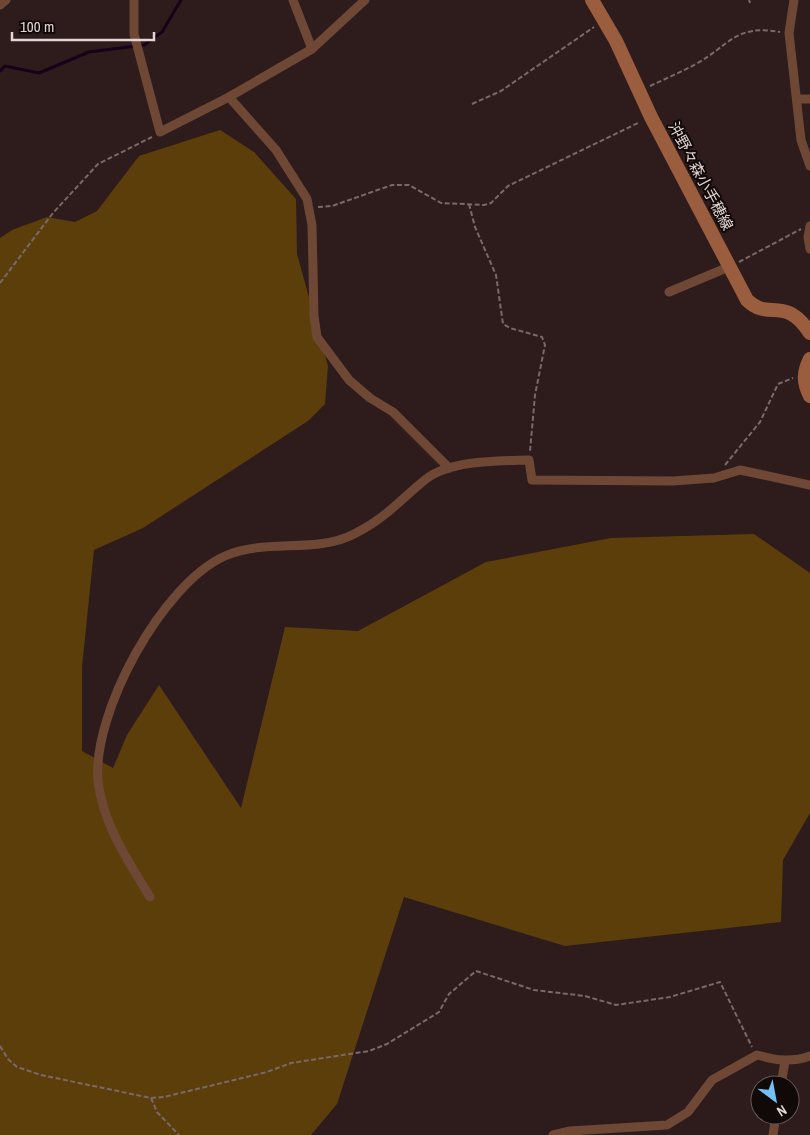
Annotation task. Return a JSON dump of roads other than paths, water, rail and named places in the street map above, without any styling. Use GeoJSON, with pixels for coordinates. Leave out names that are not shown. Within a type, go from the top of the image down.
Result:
{"type":"FeatureCollection","features":[{"type":"Feature","properties":{"kind":"main road","name":"沖野々森小手穂線"},"geometry":{"type":"LineString","coordinates":[[592,0],[747,300],[761,309],[790,311],[800,318],[810,333]]}},
{"type":"Feature","properties":{"kind":"main road"},"geometry":{"type":"LineString","coordinates":[[810,359],[804,372],[805,385],[810,396]]}},
{"type":"Feature","properties":{"kind":"street"},"geometry":{"type":"LineString","coordinates":[[0,6],[6,0]]}},
{"type":"Feature","properties":{"kind":"street"},"geometry":{"type":"LineString","coordinates":[[134,0],[134,34],[160,132],[229,97],[312,49],[365,0]]}},
{"type":"Feature","properties":{"kind":"street"},"geometry":{"type":"LineString","coordinates":[[293,0],[312,49]]}},
{"type":"Feature","properties":{"kind":"street"},"geometry":{"type":"LineString","coordinates":[[794,0],[790,34],[801,140],[810,166]]}},
{"type":"Feature","properties":{"kind":"street"},"geometry":{"type":"LineString","coordinates":[[229,97],[276,150],[299,184],[310,208],[314,316],[317,336],[349,380],[370,398],[393,412],[448,468]]}},
{"type":"Feature","properties":{"kind":"street"},"geometry":{"type":"LineString","coordinates":[[798,99],[810,99]]}},
{"type":"Feature","properties":{"kind":"street"},"geometry":{"type":"LineString","coordinates":[[806,228],[810,249]]}},
{"type":"Feature","properties":{"kind":"street"},"geometry":{"type":"LineString","coordinates":[[669,292],[731,266]]}},
{"type":"Feature","properties":{"kind":"street"},"geometry":{"type":"LineString","coordinates":[[150,897],[124,854],[109,824],[98,780],[98,754],[115,694],[138,650],[163,612],[198,572],[223,556],[260,547],[321,543],[353,535],[387,515],[427,478],[448,468],[492,461],[529,460],[532,480],[673,481],[714,478],[740,470],[810,485]]}},
{"type":"Feature","properties":{"kind":"street"},"geometry":{"type":"LineString","coordinates":[[553,1135],[570,1131],[667,1125],[688,1112],[712,1080],[756,1055],[785,1061],[796,1061],[810,1056]]}},
{"type":"Feature","properties":{"kind":"street"},"geometry":{"type":"LineString","coordinates":[[783,1075],[785,1061]]}},
{"type":"Feature","properties":{"kind":"waterway"},"geometry":{"type":"LineString","coordinates":[[0,71],[5,66],[39,73],[89,52],[144,45],[162,32],[181,0]]}}]}
